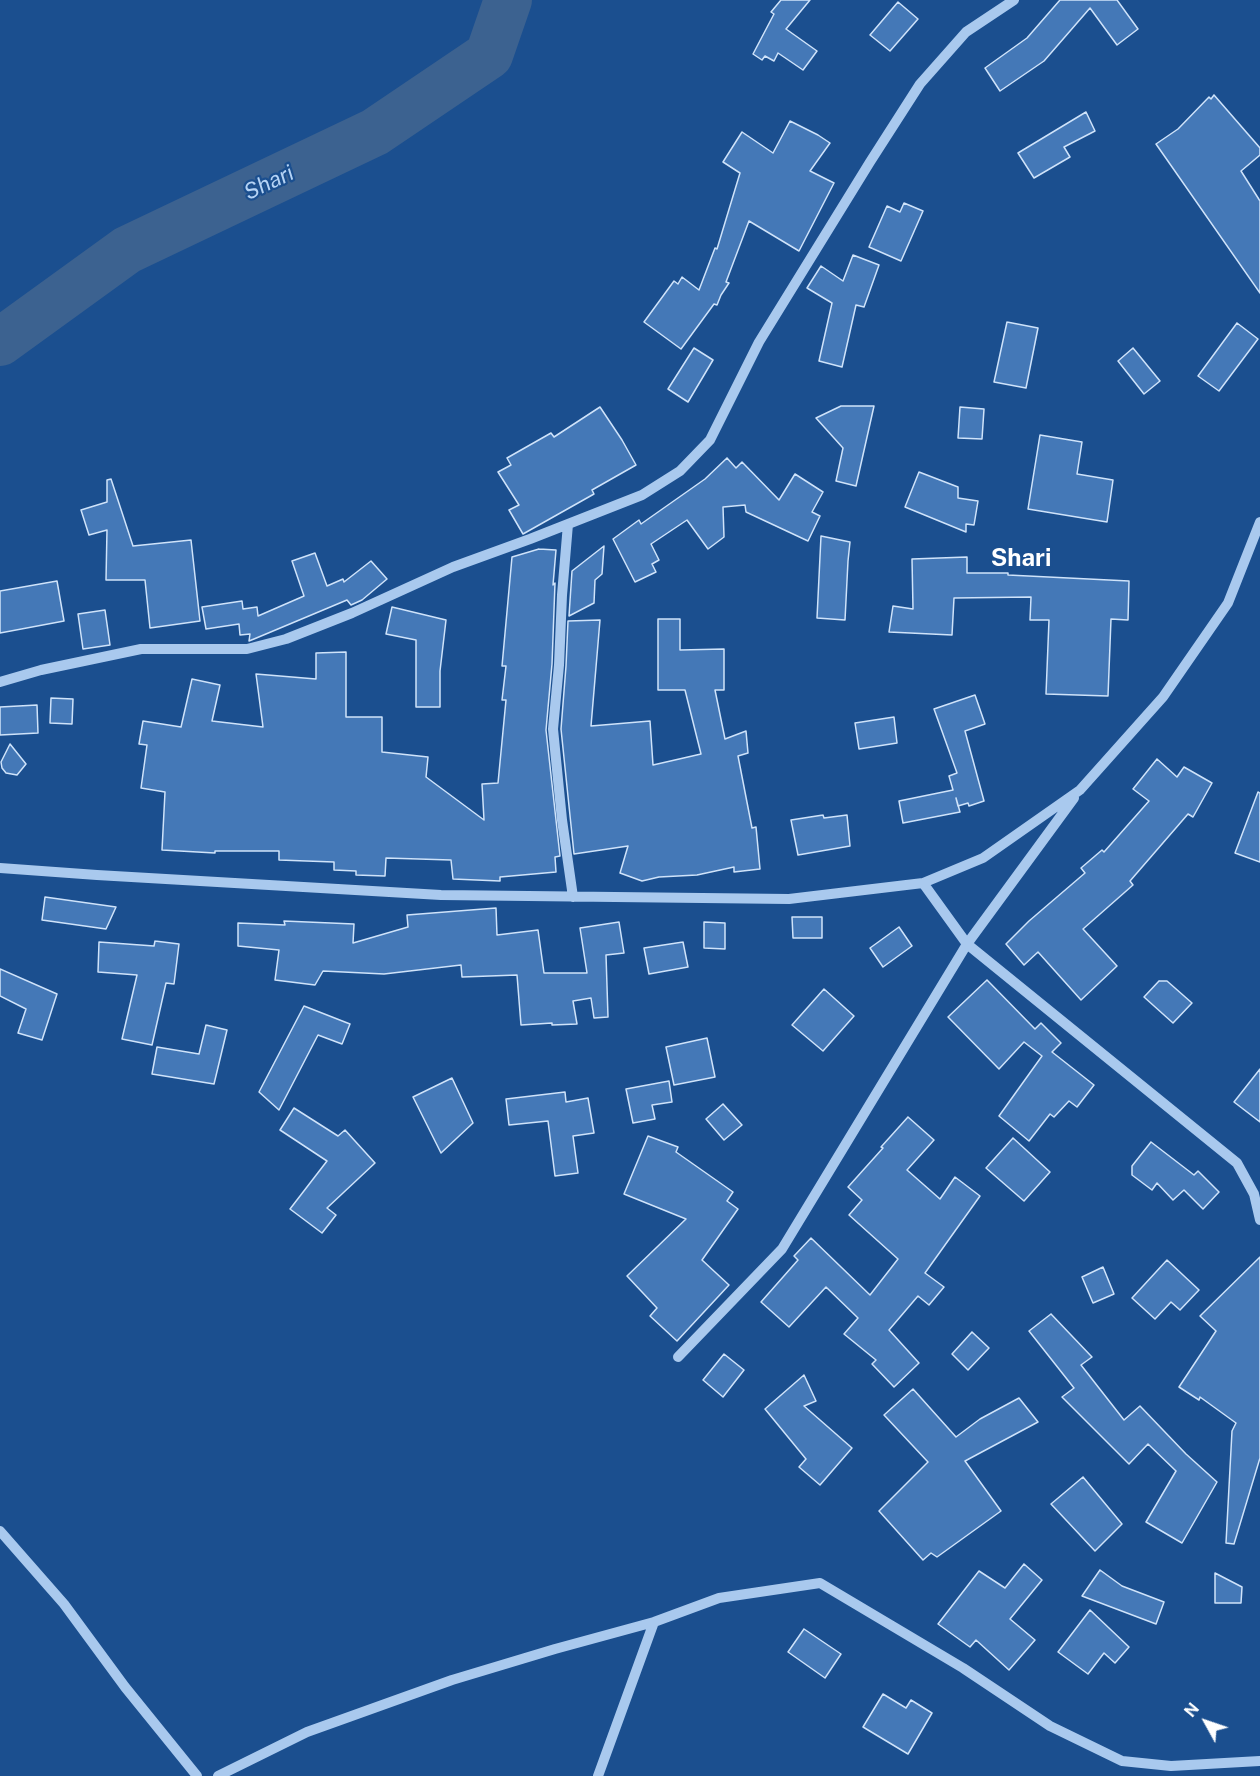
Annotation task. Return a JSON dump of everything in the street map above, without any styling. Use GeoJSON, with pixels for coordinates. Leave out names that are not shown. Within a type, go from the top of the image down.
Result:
{"type":"FeatureCollection","features":[{"type":"Feature","properties":{"kind":"street"},"geometry":{"type":"LineString","coordinates":[[0,682],[41,670],[141,649],[247,649],[286,639],[352,613],[453,567],[642,495],[680,471],[710,441],[759,342],[920,84],[966,32],[1014,0]]}},
{"type":"Feature","properties":{"kind":"street"},"geometry":{"type":"LineString","coordinates":[[678,1357],[782,1249],[967,944],[1080,790],[1163,697],[1228,603],[1260,522]]}},
{"type":"Feature","properties":{"kind":"street"},"geometry":{"type":"LineString","coordinates":[[568,524],[553,729],[562,820],[573,897]]}},
{"type":"Feature","properties":{"kind":"street"},"geometry":{"type":"LineString","coordinates":[[0,868],[429,894],[789,899],[923,883],[983,858],[1080,790]]}},
{"type":"Feature","properties":{"kind":"street"},"geometry":{"type":"LineString","coordinates":[[923,883],[967,944],[1237,1163],[1254,1194],[1260,1220]]}},
{"type":"Feature","properties":{"kind":"street"},"geometry":{"type":"LineString","coordinates":[[0,1531],[64,1604],[125,1687],[198,1776]]}},
{"type":"Feature","properties":{"kind":"street"},"geometry":{"type":"LineString","coordinates":[[218,1776],[307,1732],[452,1680],[555,1648],[654,1622],[719,1598],[820,1583],[963,1668],[1050,1726],[1122,1761],[1172,1766],[1260,1761]]}},
{"type":"Feature","properties":{"kind":"street"},"geometry":{"type":"LineString","coordinates":[[598,1776],[654,1622]]}},
{"type":"Feature","properties":{"kind":"building"},"geometry":{"type":"Polygon","coordinates":[[[781,0],[810,0],[786,29],[817,51],[803,70],[778,53],[774,61],[765,56],[762,60],[753,54],[774,14],[771,12],[781,0]]]}},
{"type":"Feature","properties":{"kind":"building"},"geometry":{"type":"Polygon","coordinates":[[[1060,0],[1117,0],[1138,29],[1117,45],[1090,8],[1044,61],[1000,91],[985,68],[1027,38],[1060,0]]]}},
{"type":"Feature","properties":{"kind":"building"},"geometry":{"type":"Polygon","coordinates":[[[898,2],[918,19],[890,51],[870,35],[898,2]]]}},
{"type":"Feature","properties":{"kind":"building"},"geometry":{"type":"Polygon","coordinates":[[[1214,95],[1260,148],[1260,155],[1241,171],[1260,201],[1260,293],[1156,144],[1178,129],[1209,97],[1211,99],[1214,95]]]}},
{"type":"Feature","properties":{"kind":"building"},"geometry":{"type":"Polygon","coordinates":[[[1086,112],[1095,131],[1064,147],[1070,157],[1034,178],[1018,153],[1086,112]]]}},
{"type":"Feature","properties":{"kind":"building"},"geometry":{"type":"Polygon","coordinates":[[[790,121],[830,143],[810,171],[834,183],[799,251],[749,221],[726,282],[729,283],[717,305],[714,304],[681,349],[644,322],[674,281],[678,284],[682,277],[699,290],[715,248],[717,249],[740,173],[723,162],[742,132],[773,153],[790,121]]]}},
{"type":"Feature","properties":{"kind":"building"},"geometry":{"type":"Polygon","coordinates":[[[904,203],[923,211],[901,261],[869,247],[887,206],[900,212],[904,203]]]}},
{"type":"Feature","properties":{"kind":"building"},"geometry":{"type":"Polygon","coordinates":[[[853,255],[879,265],[864,307],[856,305],[842,367],[819,361],[832,303],[807,288],[821,266],[843,281],[853,255]]]}},
{"type":"Feature","properties":{"kind":"building"},"geometry":{"type":"Polygon","coordinates":[[[1007,322],[1038,328],[1026,388],[994,382],[1007,322]]]}},
{"type":"Feature","properties":{"kind":"building"},"geometry":{"type":"Polygon","coordinates":[[[1237,323],[1258,339],[1219,391],[1198,376],[1237,323]]]}},
{"type":"Feature","properties":{"kind":"building"},"geometry":{"type":"Polygon","coordinates":[[[694,348],[713,360],[688,402],[668,389],[694,348]]]}},
{"type":"Feature","properties":{"kind":"building"},"geometry":{"type":"Polygon","coordinates":[[[1133,348],[1160,381],[1144,394],[1118,361],[1133,348]]]}},
{"type":"Feature","properties":{"kind":"building"},"geometry":{"type":"Polygon","coordinates":[[[841,406],[874,406],[856,486],[836,481],[843,448],[816,418],[841,406]]]}},
{"type":"Feature","properties":{"kind":"building"},"geometry":{"type":"Polygon","coordinates":[[[600,407],[636,465],[592,490],[594,494],[523,534],[509,510],[519,505],[498,472],[511,465],[507,458],[551,433],[554,437],[600,407]]]}},
{"type":"Feature","properties":{"kind":"building"},"geometry":{"type":"Polygon","coordinates":[[[960,407],[984,409],[982,439],[958,438],[960,407]]]}},
{"type":"Feature","properties":{"kind":"building"},"geometry":{"type":"Polygon","coordinates":[[[1040,435],[1082,442],[1077,474],[1113,480],[1107,522],[1028,509],[1040,435]]]}},
{"type":"Feature","properties":{"kind":"building"},"geometry":{"type":"Polygon","coordinates":[[[727,458],[736,468],[742,462],[779,500],[795,474],[823,492],[812,512],[820,516],[808,541],[746,512],[745,505],[723,507],[724,537],[708,549],[687,520],[651,544],[659,560],[652,564],[656,572],[635,582],[613,539],[639,520],[641,524],[705,479],[727,458]]]}},
{"type":"Feature","properties":{"kind":"building"},"geometry":{"type":"Polygon","coordinates":[[[919,472],[958,487],[958,498],[978,501],[974,525],[966,524],[966,532],[905,507],[919,472]]]}},
{"type":"Feature","properties":{"kind":"building"},"geometry":{"type":"Polygon","coordinates":[[[111,479],[133,546],[191,540],[200,621],[150,628],[145,580],[106,580],[107,530],[89,535],[81,510],[107,502],[107,480],[111,479]]]}},
{"type":"Feature","properties":{"kind":"building"},"geometry":{"type":"Polygon","coordinates":[[[821,536],[850,542],[845,620],[817,618],[821,536]]]}},
{"type":"Feature","properties":{"kind":"building"},"geometry":{"type":"Polygon","coordinates":[[[604,546],[602,574],[595,580],[594,603],[569,616],[572,571],[604,546]]]}},
{"type":"Feature","properties":{"kind":"building"},"geometry":{"type":"Polygon","coordinates":[[[539,549],[556,550],[552,664],[546,730],[560,856],[555,857],[556,872],[500,877],[500,881],[453,879],[451,860],[386,858],[385,876],[356,875],[356,871],[334,870],[334,862],[279,860],[279,851],[215,851],[215,853],[162,850],[165,792],[141,788],[147,745],[139,744],[143,721],[181,727],[192,679],[220,685],[212,721],[263,727],[256,674],[316,679],[316,653],[346,652],[346,717],[382,717],[382,752],[428,757],[426,777],[484,820],[482,784],[498,783],[506,700],[502,700],[506,666],[502,666],[512,557],[539,549]]]}},
{"type":"Feature","properties":{"kind":"building"},"geometry":{"type":"Polygon","coordinates":[[[315,553],[327,586],[343,579],[344,582],[371,561],[387,579],[362,600],[351,605],[347,600],[249,641],[250,634],[240,635],[239,624],[206,629],[202,607],[242,601],[243,609],[257,607],[258,616],[304,596],[292,561],[315,553]]]}},
{"type":"Feature","properties":{"kind":"building"},"geometry":{"type":"Polygon","coordinates":[[[967,557],[967,573],[1008,573],[1008,575],[1129,581],[1128,620],[1111,619],[1108,696],[1046,694],[1049,620],[1030,620],[1031,597],[954,598],[952,635],[889,632],[893,606],[913,609],[912,559],[967,557]]]}},
{"type":"Feature","properties":{"kind":"building"},"geometry":{"type":"Polygon","coordinates":[[[57,581],[64,621],[0,633],[0,591],[57,581]]]}},
{"type":"Feature","properties":{"kind":"building"},"geometry":{"type":"Polygon","coordinates":[[[392,607],[446,620],[440,671],[440,707],[416,707],[416,640],[386,634],[392,607]]]}},
{"type":"Feature","properties":{"kind":"building"},"geometry":{"type":"Polygon","coordinates":[[[105,610],[110,645],[83,649],[78,614],[105,610]]]}},
{"type":"Feature","properties":{"kind":"building"},"geometry":{"type":"Polygon","coordinates":[[[658,619],[680,619],[680,650],[724,649],[724,690],[715,690],[725,739],[746,731],[748,753],[738,756],[752,828],[756,827],[760,869],[734,872],[734,867],[697,875],[659,877],[642,881],[620,873],[628,846],[574,854],[561,729],[568,621],[600,620],[591,726],[650,721],[653,765],[701,754],[685,690],[658,690],[658,619]]]}},
{"type":"Feature","properties":{"kind":"building"},"geometry":{"type":"Polygon","coordinates":[[[975,695],[985,724],[965,731],[984,801],[969,806],[968,803],[958,806],[960,812],[903,823],[899,801],[953,790],[949,776],[957,773],[934,709],[975,695]]]}},
{"type":"Feature","properties":{"kind":"building"},"geometry":{"type":"Polygon","coordinates":[[[51,698],[73,699],[72,724],[50,723],[51,698]]]}},
{"type":"Feature","properties":{"kind":"building"},"geometry":{"type":"Polygon","coordinates":[[[37,705],[38,733],[0,735],[0,707],[37,705]]]}},
{"type":"Feature","properties":{"kind":"building"},"geometry":{"type":"Polygon","coordinates":[[[894,717],[897,743],[859,749],[855,723],[894,717]]]}},
{"type":"Feature","properties":{"kind":"building"},"geometry":{"type":"Polygon","coordinates":[[[10,744],[26,764],[17,775],[6,773],[2,768],[1,762],[10,744]]]}},
{"type":"Feature","properties":{"kind":"building"},"geometry":{"type":"Polygon","coordinates":[[[1157,759],[1177,777],[1184,767],[1212,783],[1193,817],[1188,814],[1130,881],[1133,885],[1083,929],[1117,966],[1081,1000],[1038,952],[1024,965],[1006,944],[1085,873],[1081,868],[1102,850],[1104,852],[1149,801],[1133,789],[1157,759]]]}},
{"type":"Feature","properties":{"kind":"building"},"geometry":{"type":"Polygon","coordinates":[[[1258,792],[1260,793],[1260,862],[1235,853],[1258,792]]]}},
{"type":"Feature","properties":{"kind":"building"},"geometry":{"type":"Polygon","coordinates":[[[823,815],[824,818],[847,815],[850,846],[798,855],[791,820],[823,815]]]}},
{"type":"Feature","properties":{"kind":"building"},"geometry":{"type":"Polygon","coordinates":[[[45,897],[116,907],[106,929],[42,920],[45,897]]]}},
{"type":"Feature","properties":{"kind":"building"},"geometry":{"type":"Polygon","coordinates":[[[496,908],[497,935],[538,930],[544,973],[587,973],[580,928],[619,922],[624,953],[606,955],[608,1017],[594,1018],[591,998],[573,1001],[577,1024],[521,1025],[517,975],[462,977],[461,965],[384,974],[323,971],[315,985],[275,980],[279,950],[238,946],[238,923],[285,925],[284,921],[354,924],[353,943],[408,927],[407,915],[496,908]]]}},
{"type":"Feature","properties":{"kind":"building"},"geometry":{"type":"Polygon","coordinates":[[[792,917],[822,917],[822,938],[793,938],[792,917]]]}},
{"type":"Feature","properties":{"kind":"building"},"geometry":{"type":"Polygon","coordinates":[[[704,922],[725,923],[725,949],[704,948],[704,922]]]}},
{"type":"Feature","properties":{"kind":"building"},"geometry":{"type":"Polygon","coordinates":[[[899,927],[912,946],[883,967],[870,948],[899,927]]]}},
{"type":"Feature","properties":{"kind":"building"},"geometry":{"type":"Polygon","coordinates":[[[155,941],[179,944],[174,984],[166,983],[152,1045],[122,1039],[137,975],[98,972],[99,942],[154,946],[155,941]]]}},
{"type":"Feature","properties":{"kind":"building"},"geometry":{"type":"Polygon","coordinates":[[[683,942],[688,967],[649,974],[644,948],[683,942]]]}},
{"type":"Feature","properties":{"kind":"building"},"geometry":{"type":"Polygon","coordinates":[[[0,969],[57,994],[42,1040],[18,1033],[26,1009],[0,996],[0,969]]]}},
{"type":"Feature","properties":{"kind":"building"},"geometry":{"type":"Polygon","coordinates":[[[987,980],[1035,1029],[1041,1023],[1061,1043],[1052,1052],[1094,1085],[1077,1107],[1069,1101],[1054,1117],[1050,1114],[1029,1141],[999,1116],[1042,1056],[1024,1042],[999,1069],[948,1017],[987,980]]]}},
{"type":"Feature","properties":{"kind":"building"},"geometry":{"type":"Polygon","coordinates":[[[1159,981],[1167,981],[1192,1003],[1173,1023],[1144,997],[1159,981]]]}},
{"type":"Feature","properties":{"kind":"building"},"geometry":{"type":"Polygon","coordinates":[[[824,989],[854,1016],[823,1051],[792,1025],[824,989]]]}},
{"type":"Feature","properties":{"kind":"building"},"geometry":{"type":"Polygon","coordinates":[[[304,1006],[350,1024],[342,1044],[318,1035],[279,1110],[259,1092],[304,1006]]]}},
{"type":"Feature","properties":{"kind":"building"},"geometry":{"type":"Polygon","coordinates":[[[206,1025],[227,1030],[214,1084],[152,1074],[157,1047],[199,1054],[206,1025]]]}},
{"type":"Feature","properties":{"kind":"building"},"geometry":{"type":"Polygon","coordinates":[[[707,1038],[715,1077],[674,1085],[666,1047],[707,1038]]]}},
{"type":"Feature","properties":{"kind":"building"},"geometry":{"type":"Polygon","coordinates":[[[1260,1069],[1260,1122],[1234,1102],[1260,1069]]]}},
{"type":"Feature","properties":{"kind":"building"},"geometry":{"type":"Polygon","coordinates":[[[452,1078],[473,1123],[441,1153],[413,1097],[452,1078]]]}},
{"type":"Feature","properties":{"kind":"building"},"geometry":{"type":"Polygon","coordinates":[[[669,1081],[672,1102],[652,1105],[655,1119],[633,1123],[626,1089],[669,1081]]]}},
{"type":"Feature","properties":{"kind":"building"},"geometry":{"type":"Polygon","coordinates":[[[565,1092],[566,1102],[588,1098],[594,1133],[573,1136],[578,1173],[555,1176],[548,1121],[509,1125],[506,1099],[565,1092]]]}},
{"type":"Feature","properties":{"kind":"building"},"geometry":{"type":"Polygon","coordinates":[[[723,1104],[742,1125],[724,1140],[706,1119],[723,1104]]]}},
{"type":"Feature","properties":{"kind":"building"},"geometry":{"type":"Polygon","coordinates":[[[294,1108],[338,1136],[345,1130],[375,1163],[327,1208],[336,1215],[322,1233],[290,1209],[327,1161],[280,1130],[294,1108]]]}},
{"type":"Feature","properties":{"kind":"building"},"geometry":{"type":"Polygon","coordinates":[[[908,1117],[934,1140],[907,1170],[940,1199],[955,1177],[980,1196],[925,1273],[944,1287],[929,1305],[918,1296],[889,1330],[919,1363],[894,1387],[872,1364],[876,1360],[844,1334],[858,1318],[826,1287],[789,1327],[761,1302],[798,1260],[794,1256],[811,1238],[870,1295],[898,1259],[849,1215],[862,1200],[848,1187],[908,1117]]]}},
{"type":"Feature","properties":{"kind":"building"},"geometry":{"type":"Polygon","coordinates":[[[648,1136],[678,1147],[676,1152],[733,1192],[727,1201],[738,1209],[702,1260],[729,1285],[677,1341],[650,1316],[657,1308],[627,1276],[686,1219],[624,1194],[648,1136]]]}},
{"type":"Feature","properties":{"kind":"building"},"geometry":{"type":"Polygon","coordinates":[[[1013,1138],[1050,1172],[1024,1201],[986,1168],[1013,1138]]]}},
{"type":"Feature","properties":{"kind":"building"},"geometry":{"type":"Polygon","coordinates":[[[1151,1142],[1194,1175],[1198,1171],[1219,1192],[1203,1209],[1184,1190],[1173,1200],[1157,1183],[1152,1190],[1132,1175],[1132,1166],[1151,1142]]]}},
{"type":"Feature","properties":{"kind":"building"},"geometry":{"type":"Polygon","coordinates":[[[1260,1257],[1260,1458],[1234,1544],[1226,1543],[1232,1431],[1236,1423],[1200,1397],[1199,1400],[1179,1387],[1216,1331],[1200,1316],[1260,1257]]]}},
{"type":"Feature","properties":{"kind":"building"},"geometry":{"type":"Polygon","coordinates":[[[1167,1260],[1199,1290],[1180,1310],[1171,1302],[1155,1319],[1132,1298],[1167,1260]]]}},
{"type":"Feature","properties":{"kind":"building"},"geometry":{"type":"Polygon","coordinates":[[[1103,1267],[1114,1294],[1093,1303],[1082,1277],[1103,1267]]]}},
{"type":"Feature","properties":{"kind":"building"},"geometry":{"type":"Polygon","coordinates":[[[1051,1314],[1092,1357],[1081,1365],[1124,1420],[1140,1406],[1186,1454],[1217,1482],[1182,1543],[1146,1522],[1176,1471],[1148,1444],[1129,1464],[1062,1397],[1074,1388],[1029,1331],[1051,1314]]]}},
{"type":"Feature","properties":{"kind":"building"},"geometry":{"type":"Polygon","coordinates":[[[972,1332],[989,1348],[968,1370],[952,1354],[972,1332]]]}},
{"type":"Feature","properties":{"kind":"building"},"geometry":{"type":"Polygon","coordinates":[[[724,1354],[744,1370],[723,1397],[703,1380],[724,1354]]]}},
{"type":"Feature","properties":{"kind":"building"},"geometry":{"type":"Polygon","coordinates":[[[804,1375],[816,1401],[804,1406],[852,1448],[820,1485],[799,1467],[806,1459],[765,1409],[804,1375]]]}},
{"type":"Feature","properties":{"kind":"building"},"geometry":{"type":"Polygon","coordinates":[[[913,1389],[956,1437],[980,1419],[1019,1398],[1038,1422],[965,1461],[1001,1511],[937,1557],[931,1553],[923,1560],[879,1511],[928,1462],[884,1415],[913,1389]]]}},
{"type":"Feature","properties":{"kind":"building"},"geometry":{"type":"Polygon","coordinates":[[[1083,1477],[1122,1524],[1095,1551],[1051,1504],[1083,1477]]]}},
{"type":"Feature","properties":{"kind":"building"},"geometry":{"type":"Polygon","coordinates":[[[1024,1564],[1042,1580],[1010,1619],[1035,1640],[1009,1670],[976,1640],[970,1647],[938,1624],[979,1571],[1005,1588],[1024,1564]]]}},
{"type":"Feature","properties":{"kind":"building"},"geometry":{"type":"Polygon","coordinates":[[[1100,1570],[1122,1586],[1164,1602],[1156,1624],[1082,1596],[1100,1570]]]}},
{"type":"Feature","properties":{"kind":"building"},"geometry":{"type":"Polygon","coordinates":[[[1215,1573],[1242,1587],[1241,1603],[1215,1603],[1215,1573]]]}},
{"type":"Feature","properties":{"kind":"building"},"geometry":{"type":"Polygon","coordinates":[[[1090,1610],[1129,1647],[1115,1663],[1104,1653],[1088,1674],[1058,1652],[1090,1610]]]}},
{"type":"Feature","properties":{"kind":"building"},"geometry":{"type":"Polygon","coordinates":[[[804,1629],[841,1654],[825,1678],[788,1652],[804,1629]]]}},
{"type":"Feature","properties":{"kind":"building"},"geometry":{"type":"Polygon","coordinates":[[[883,1694],[906,1708],[911,1700],[932,1713],[908,1754],[863,1727],[883,1694]]]}},
{"type":"Feature","properties":{"kind":"waterway","name":"Shari"},"geometry":{"type":"LineString","coordinates":[[0,342],[127,250],[375,132],[489,55],[508,0]]}},
{"type":"Feature","properties":{"kind":"district","name":"Shari"},"geometry":{"type":"Point","coordinates":[1021,559]}}]}
